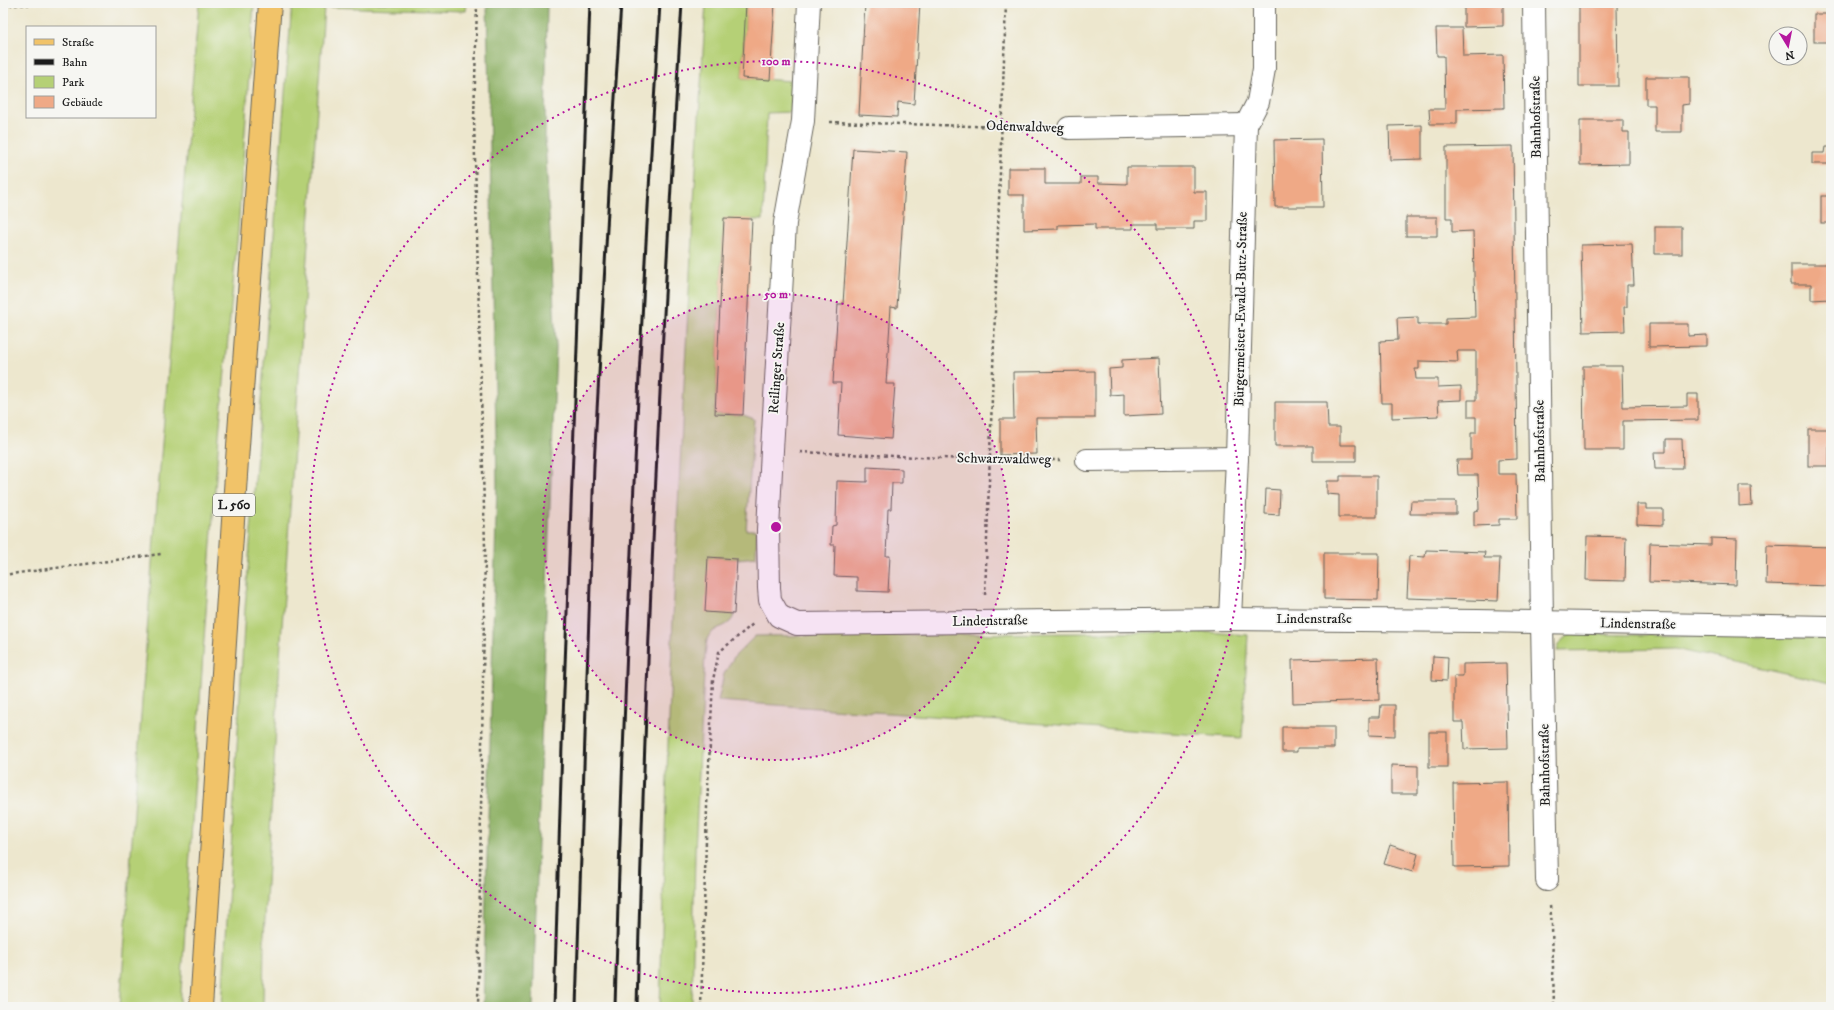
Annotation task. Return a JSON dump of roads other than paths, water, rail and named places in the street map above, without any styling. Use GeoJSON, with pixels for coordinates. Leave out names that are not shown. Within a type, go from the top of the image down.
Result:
{"type":"FeatureCollection","features":[{"type":"Feature","properties":{"kind":"main road","name":"L 560"},"geometry":{"type":"LineString","coordinates":[[201,1007],[237,460],[270,3]]}},
{"type":"Feature","properties":{"kind":"street","name":"Reilinger Straße"},"geometry":{"type":"LineString","coordinates":[[797,624],[779,616],[774,610],[770,600],[768,530],[786,223],[803,121],[809,3]]}},
{"type":"Feature","properties":{"kind":"street","name":"Bürgermeister-Ewald-Butz-Straße"},"geometry":{"type":"LineString","coordinates":[[1230,619],[1238,458],[1246,125],[1258,102],[1264,69],[1264,3]]}},
{"type":"Feature","properties":{"kind":"street","name":"Bahnhofstraße"},"geometry":{"type":"LineString","coordinates":[[1534,3],[1547,880]]}},
{"type":"Feature","properties":{"kind":"street","name":"Odenwaldweg"},"geometry":{"type":"LineString","coordinates":[[1069,128],[1246,125]]}},
{"type":"Feature","properties":{"kind":"street"},"geometry":{"type":"LineString","coordinates":[[1087,460],[1238,458]]}},
{"type":"Feature","properties":{"kind":"street","name":"Lindenstraße"},"geometry":{"type":"LineString","coordinates":[[797,624],[1230,619],[1478,620],[1542,623],[1831,628]]}},
{"type":"Feature","properties":{"kind":"railway"},"geometry":{"type":"LineString","coordinates":[[554,1007],[562,745],[590,3]]}},
{"type":"Feature","properties":{"kind":"railway"},"geometry":{"type":"LineString","coordinates":[[576,1007],[594,465],[621,3]]}},
{"type":"Feature","properties":{"kind":"railway"},"geometry":{"type":"LineString","coordinates":[[615,1007],[633,505],[645,254],[660,3]]}},
{"type":"Feature","properties":{"kind":"railway"},"geometry":{"type":"LineString","coordinates":[[637,1007],[649,630],[667,254],[682,3]]}}]}
